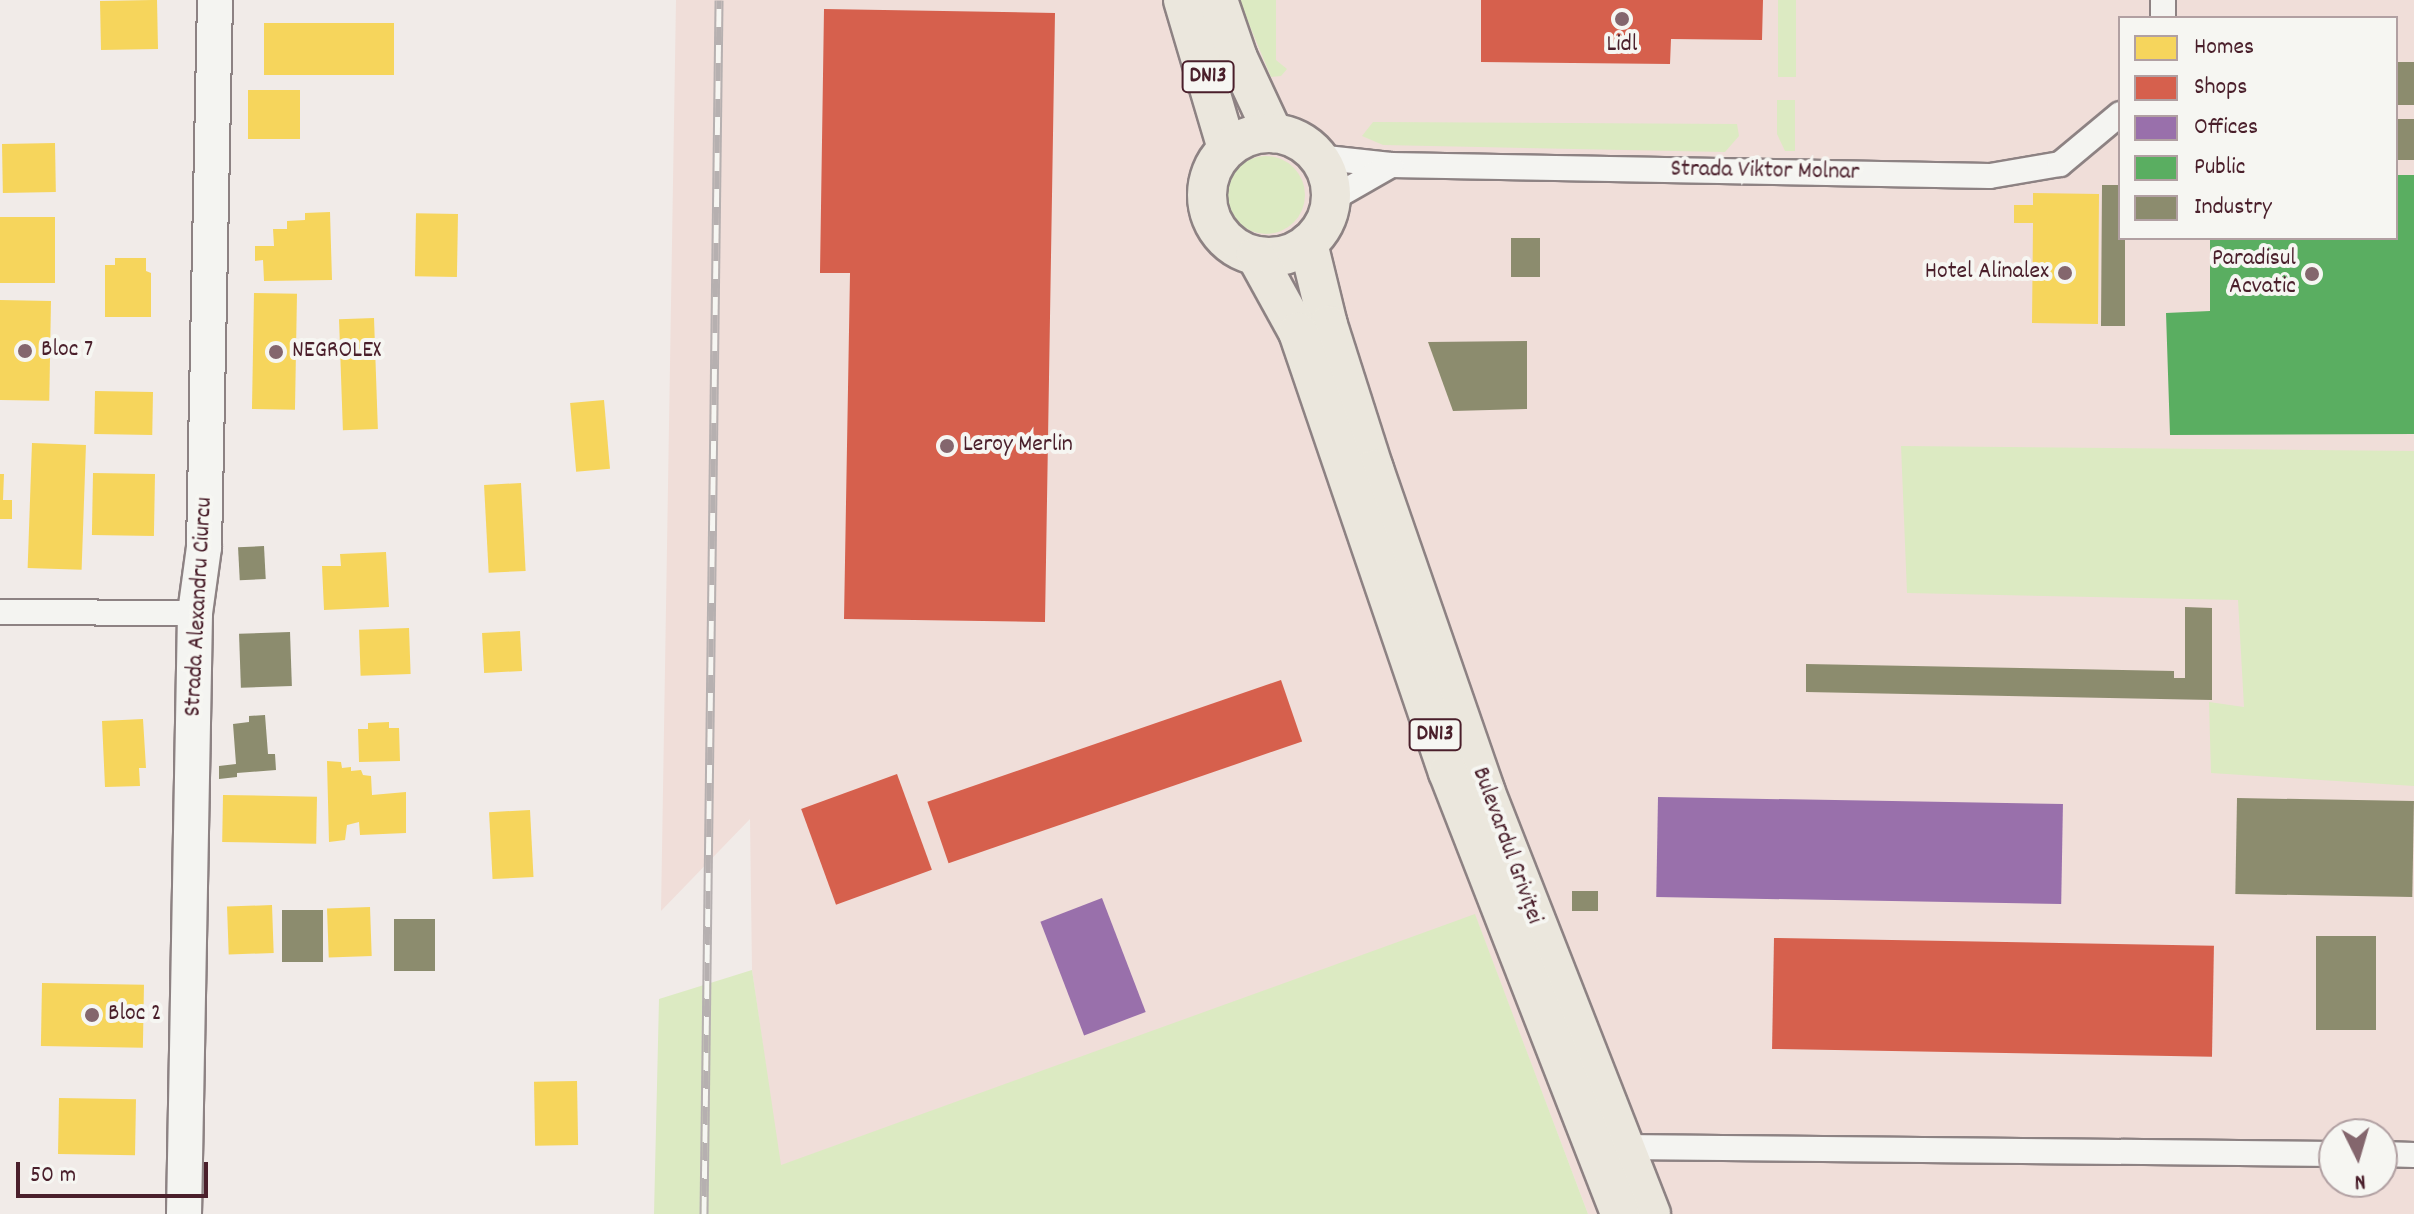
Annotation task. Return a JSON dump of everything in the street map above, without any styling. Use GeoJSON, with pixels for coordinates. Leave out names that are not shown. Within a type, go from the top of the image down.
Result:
{"type":"FeatureCollection","features":[{"type":"Feature","properties":{"kind":"main road","name":"DN13"},"geometry":{"type":"LineString","coordinates":[[1183,0],[1227,149],[1208,181],[1208,207],[1220,233],[1242,251],[1256,256]]}},
{"type":"Feature","properties":{"kind":"main road","name":"DN13"},"geometry":{"type":"LineString","coordinates":[[1218,0],[1238,58],[1273,133]]}},
{"type":"Feature","properties":{"kind":"main road"},"geometry":{"type":"LineString","coordinates":[[1227,149],[1249,136],[1273,133],[1302,143],[1317,157],[1330,184],[1330,200],[1323,224],[1308,243],[1278,256],[1256,256]]}},
{"type":"Feature","properties":{"kind":"main road","name":"Bulevardul Griviței"},"geometry":{"type":"LineString","coordinates":[[1308,243],[1337,353],[1469,745],[1651,1214]]}},
{"type":"Feature","properties":{"kind":"main road","name":"Bulevardul Griviței"},"geometry":{"type":"LineString","coordinates":[[1256,256],[1298,332],[1448,772],[1620,1214]]}},
{"type":"Feature","properties":{"kind":"street","name":"Strada Alexandru Ciurcu"},"geometry":{"type":"LineString","coordinates":[[184,1214],[195,613],[205,531],[215,0]]}},
{"type":"Feature","properties":{"kind":"street","name":"Strada Viktor Molnar"},"geometry":{"type":"LineString","coordinates":[[1317,157],[1391,165],[1990,176],[2060,164],[2118,116]]}},
{"type":"Feature","properties":{"kind":"street"},"geometry":{"type":"LineString","coordinates":[[1330,200],[1391,165]]}},
{"type":"Feature","properties":{"kind":"street"},"geometry":{"type":"LineString","coordinates":[[0,612],[195,613]]}},
{"type":"Feature","properties":{"kind":"street"},"geometry":{"type":"LineString","coordinates":[[1623,1147],[2318,1154]]}},
{"type":"Feature","properties":{"kind":"shaded area"},"geometry":{"type":"Polygon","coordinates":[[[676,0],[2414,0],[2414,1214],[1588,1214],[1475,915],[780,1166],[752,970],[750,819],[661,911],[676,0]]]}},
{"type":"Feature","properties":{"kind":"green space"},"geometry":{"type":"Polygon","coordinates":[[[1239,0],[1276,0],[1276,60],[1287,69],[1281,76],[1271,77],[1239,0]]]}},
{"type":"Feature","properties":{"kind":"green space"},"geometry":{"type":"Polygon","coordinates":[[[1778,0],[1796,0],[1796,77],[1778,77],[1778,0]]]}},
{"type":"Feature","properties":{"kind":"green space"},"geometry":{"type":"Polygon","coordinates":[[[1777,100],[1795,100],[1795,151],[1785,151],[1777,134],[1777,100]]]}},
{"type":"Feature","properties":{"kind":"green space"},"geometry":{"type":"Polygon","coordinates":[[[1373,122],[1737,124],[1739,136],[1725,152],[1383,145],[1362,136],[1373,122]]]}},
{"type":"Feature","properties":{"kind":"green space"},"geometry":{"type":"Polygon","coordinates":[[[1266,156],[1281,159],[1294,167],[1302,180],[1305,195],[1302,210],[1294,223],[1281,231],[1266,234],[1251,231],[1238,223],[1230,210],[1227,195],[1230,180],[1238,167],[1251,159],[1266,156]]]}},
{"type":"Feature","properties":{"kind":"green space"},"geometry":{"type":"Polygon","coordinates":[[[1901,446],[2414,451],[2414,786],[2211,773],[2209,702],[2244,707],[2238,600],[1907,593],[1901,446]]]}},
{"type":"Feature","properties":{"kind":"green space"},"geometry":{"type":"Polygon","coordinates":[[[1475,914],[1588,1214],[654,1214],[659,999],[752,970],[781,1165],[1475,914]]]}},
{"type":"Feature","properties":{"kind":"building: Homes"},"geometry":{"type":"Polygon","coordinates":[[[157,0],[158,49],[101,50],[100,1],[157,0]]]}},
{"type":"Feature","properties":{"kind":"building: Homes"},"geometry":{"type":"Polygon","coordinates":[[[264,23],[394,23],[394,75],[264,75],[264,23]]]}},
{"type":"Feature","properties":{"kind":"building: Homes"},"geometry":{"type":"Polygon","coordinates":[[[248,90],[300,90],[300,139],[248,139],[248,90]]]}},
{"type":"Feature","properties":{"kind":"building: Homes"},"geometry":{"type":"Polygon","coordinates":[[[55,143],[56,192],[3,193],[2,144],[55,143]]]}},
{"type":"Feature","properties":{"kind":"building: Homes","name":"Hotel Alinalex"},"geometry":{"type":"Polygon","coordinates":[[[2033,193],[2099,194],[2098,324],[2032,323],[2033,223],[2014,223],[2014,205],[2033,205],[2033,193]]]}},
{"type":"Feature","properties":{"kind":"building: Homes"},"geometry":{"type":"Polygon","coordinates":[[[330,212],[332,280],[264,281],[263,260],[255,261],[255,246],[274,246],[273,229],[287,229],[287,221],[305,220],[305,213],[330,212]]]}},
{"type":"Feature","properties":{"kind":"building: Homes"},"geometry":{"type":"Polygon","coordinates":[[[416,213],[458,214],[457,277],[415,276],[416,213]]]}},
{"type":"Feature","properties":{"kind":"building: Homes"},"geometry":{"type":"Polygon","coordinates":[[[0,217],[55,217],[55,283],[0,283],[0,217]]]}},
{"type":"Feature","properties":{"kind":"building: Homes"},"geometry":{"type":"Polygon","coordinates":[[[115,258],[146,258],[146,271],[151,273],[151,317],[105,317],[105,265],[115,265],[115,258]]]}},
{"type":"Feature","properties":{"kind":"building: Homes","name":"NEGROLEX"},"geometry":{"type":"Polygon","coordinates":[[[254,293],[297,294],[295,410],[252,409],[254,293]]]}},
{"type":"Feature","properties":{"kind":"building: Homes","name":"Bloc 7"},"geometry":{"type":"Polygon","coordinates":[[[0,300],[51,301],[49,401],[0,400],[0,300]]]}},
{"type":"Feature","properties":{"kind":"building: Homes"},"geometry":{"type":"Polygon","coordinates":[[[374,318],[378,429],[343,430],[339,319],[374,318]]]}},
{"type":"Feature","properties":{"kind":"building: Homes"},"geometry":{"type":"Polygon","coordinates":[[[95,391],[153,392],[152,435],[94,434],[95,391]]]}},
{"type":"Feature","properties":{"kind":"building: Homes"},"geometry":{"type":"Polygon","coordinates":[[[604,400],[610,469],[576,472],[570,403],[604,400]]]}},
{"type":"Feature","properties":{"kind":"building: Homes"},"geometry":{"type":"Polygon","coordinates":[[[32,443],[86,445],[82,570],[28,568],[32,443]]]}},
{"type":"Feature","properties":{"kind":"building: Homes"},"geometry":{"type":"Polygon","coordinates":[[[93,473],[155,474],[154,536],[92,535],[93,473]]]}},
{"type":"Feature","properties":{"kind":"building: Homes"},"geometry":{"type":"Polygon","coordinates":[[[0,474],[4,474],[3,500],[12,500],[12,519],[0,519],[0,474]]]}},
{"type":"Feature","properties":{"kind":"building: Homes"},"geometry":{"type":"Polygon","coordinates":[[[521,483],[526,571],[489,573],[484,485],[521,483]]]}},
{"type":"Feature","properties":{"kind":"building: Homes"},"geometry":{"type":"Polygon","coordinates":[[[386,552],[389,607],[324,610],[322,566],[341,566],[340,554],[386,552]]]}},
{"type":"Feature","properties":{"kind":"building: Homes"},"geometry":{"type":"Polygon","coordinates":[[[409,628],[411,674],[361,676],[359,630],[409,628]]]}},
{"type":"Feature","properties":{"kind":"building: Homes"},"geometry":{"type":"Polygon","coordinates":[[[520,631],[522,671],[484,673],[482,633],[520,631]]]}},
{"type":"Feature","properties":{"kind":"building: Homes"},"geometry":{"type":"Polygon","coordinates":[[[143,719],[146,768],[139,768],[140,786],[105,787],[102,721],[143,719]]]}},
{"type":"Feature","properties":{"kind":"building: Homes"},"geometry":{"type":"Polygon","coordinates":[[[389,722],[389,728],[399,728],[400,761],[359,762],[358,729],[368,729],[368,723],[389,722]]]}},
{"type":"Feature","properties":{"kind":"building: Homes"},"geometry":{"type":"Polygon","coordinates":[[[327,761],[341,762],[342,768],[351,767],[351,771],[361,770],[363,775],[371,776],[372,795],[406,792],[406,833],[360,835],[359,822],[347,825],[345,840],[329,842],[327,761]]]}},
{"type":"Feature","properties":{"kind":"building: Homes"},"geometry":{"type":"Polygon","coordinates":[[[223,795],[317,797],[316,844],[222,842],[223,795]]]}},
{"type":"Feature","properties":{"kind":"building: Homes"},"geometry":{"type":"Polygon","coordinates":[[[530,810],[534,877],[493,879],[489,812],[530,810]]]}},
{"type":"Feature","properties":{"kind":"building: Homes"},"geometry":{"type":"Polygon","coordinates":[[[272,905],[274,953],[229,955],[227,907],[272,905]]]}},
{"type":"Feature","properties":{"kind":"building: Homes"},"geometry":{"type":"Polygon","coordinates":[[[370,907],[372,956],[329,957],[327,909],[370,907]]]}},
{"type":"Feature","properties":{"kind":"building: Homes","name":"Bloc 2"},"geometry":{"type":"Polygon","coordinates":[[[42,983],[144,985],[143,1048],[41,1046],[42,983]]]}},
{"type":"Feature","properties":{"kind":"building: Homes"},"geometry":{"type":"Polygon","coordinates":[[[577,1081],[578,1145],[535,1146],[534,1082],[577,1081]]]}},
{"type":"Feature","properties":{"kind":"building: Homes"},"geometry":{"type":"Polygon","coordinates":[[[59,1098],[136,1099],[135,1155],[58,1154],[59,1098]]]}},
{"type":"Feature","properties":{"kind":"building: Shops","name":"Lidl"},"geometry":{"type":"Polygon","coordinates":[[[1481,0],[1763,0],[1762,40],[1671,39],[1670,64],[1481,62],[1481,0]]]}},
{"type":"Feature","properties":{"kind":"building: Shops","name":"Leroy Merlin"},"geometry":{"type":"Polygon","coordinates":[[[824,9],[1055,13],[1045,622],[844,619],[850,273],[820,273],[824,9]]]}},
{"type":"Feature","properties":{"kind":"building: Shops"},"geometry":{"type":"Polygon","coordinates":[[[1281,680],[1302,741],[949,863],[927,802],[1281,680]]]}},
{"type":"Feature","properties":{"kind":"building: Shops"},"geometry":{"type":"Polygon","coordinates":[[[897,774],[932,870],[836,905],[801,809],[897,774]]]}},
{"type":"Feature","properties":{"kind":"building: Shops"},"geometry":{"type":"Polygon","coordinates":[[[1774,938],[2214,946],[2212,1057],[1772,1049],[1774,938]]]}},
{"type":"Feature","properties":{"kind":"building: Offices"},"geometry":{"type":"Polygon","coordinates":[[[1658,797],[2063,804],[2061,904],[1656,897],[1658,797]]]}},
{"type":"Feature","properties":{"kind":"building: Offices"},"geometry":{"type":"Polygon","coordinates":[[[1102,898],[1146,1012],[1084,1036],[1040,922],[1102,898]]]}},
{"type":"Feature","properties":{"kind":"building: Public","name":"Paradisul Acvatic"},"geometry":{"type":"Polygon","coordinates":[[[2398,175],[2414,175],[2414,434],[2170,435],[2166,313],[2210,311],[2210,240],[2398,240],[2398,175]]]}},
{"type":"Feature","properties":{"kind":"building: Industry"},"geometry":{"type":"Polygon","coordinates":[[[2398,62],[2414,62],[2414,105],[2398,105],[2398,62]]]}},
{"type":"Feature","properties":{"kind":"building: Industry"},"geometry":{"type":"Polygon","coordinates":[[[2398,119],[2414,119],[2414,160],[2398,160],[2398,119]]]}},
{"type":"Feature","properties":{"kind":"building: Industry"},"geometry":{"type":"Polygon","coordinates":[[[2102,185],[2118,185],[2118,240],[2125,240],[2125,326],[2101,326],[2102,185]]]}},
{"type":"Feature","properties":{"kind":"building: Industry"},"geometry":{"type":"Polygon","coordinates":[[[1511,238],[1540,238],[1540,277],[1511,277],[1511,238]]]}},
{"type":"Feature","properties":{"kind":"building: Industry"},"geometry":{"type":"Polygon","coordinates":[[[1527,341],[1527,409],[1453,411],[1428,342],[1527,341]]]}},
{"type":"Feature","properties":{"kind":"building: Industry"},"geometry":{"type":"Polygon","coordinates":[[[264,546],[266,579],[240,580],[238,547],[264,546]]]}},
{"type":"Feature","properties":{"kind":"building: Industry"},"geometry":{"type":"Polygon","coordinates":[[[2185,607],[2212,608],[2212,700],[1806,692],[1806,664],[2174,671],[2174,678],[2185,678],[2185,607]]]}},
{"type":"Feature","properties":{"kind":"building: Industry"},"geometry":{"type":"Polygon","coordinates":[[[290,632],[292,686],[241,688],[239,634],[290,632]]]}},
{"type":"Feature","properties":{"kind":"building: Industry"},"geometry":{"type":"Polygon","coordinates":[[[265,715],[268,754],[275,754],[276,770],[237,773],[237,777],[219,779],[219,766],[236,764],[233,724],[249,722],[249,716],[265,715]]]}},
{"type":"Feature","properties":{"kind":"building: Industry"},"geometry":{"type":"Polygon","coordinates":[[[2237,798],[2414,801],[2412,897],[2235,894],[2237,798]]]}},
{"type":"Feature","properties":{"kind":"building: Industry"},"geometry":{"type":"Polygon","coordinates":[[[1572,891],[1598,891],[1598,911],[1572,911],[1572,891]]]}},
{"type":"Feature","properties":{"kind":"building: Industry"},"geometry":{"type":"Polygon","coordinates":[[[282,910],[323,910],[323,962],[282,962],[282,910]]]}},
{"type":"Feature","properties":{"kind":"building: Industry"},"geometry":{"type":"Polygon","coordinates":[[[394,919],[435,919],[435,971],[394,971],[394,919]]]}},
{"type":"Feature","properties":{"kind":"building: Industry"},"geometry":{"type":"Polygon","coordinates":[[[2316,936],[2376,936],[2376,1030],[2316,1030],[2316,936]]]}},
{"type":"Feature","properties":{"kind":"railway"},"geometry":{"type":"LineString","coordinates":[[704,1214],[719,0]]}},
{"type":"Feature","properties":{"kind":"place","name":"Lidl"},"geometry":{"type":"Point","coordinates":[1622,19]}},
{"type":"Feature","properties":{"kind":"place","name":"Hotel Alinalex"},"geometry":{"type":"Point","coordinates":[2065,273]}},
{"type":"Feature","properties":{"kind":"place","name":"Paradisul Acvatic"},"geometry":{"type":"Point","coordinates":[2312,274]}},
{"type":"Feature","properties":{"kind":"place","name":"Bloc 7"},"geometry":{"type":"Point","coordinates":[25,351]}},
{"type":"Feature","properties":{"kind":"place","name":"NEGROLEX"},"geometry":{"type":"Point","coordinates":[276,352]}},
{"type":"Feature","properties":{"kind":"place","name":"Leroy Merlin"},"geometry":{"type":"Point","coordinates":[947,446]}},
{"type":"Feature","properties":{"kind":"place","name":"Bloc 2"},"geometry":{"type":"Point","coordinates":[92,1015]}}]}
